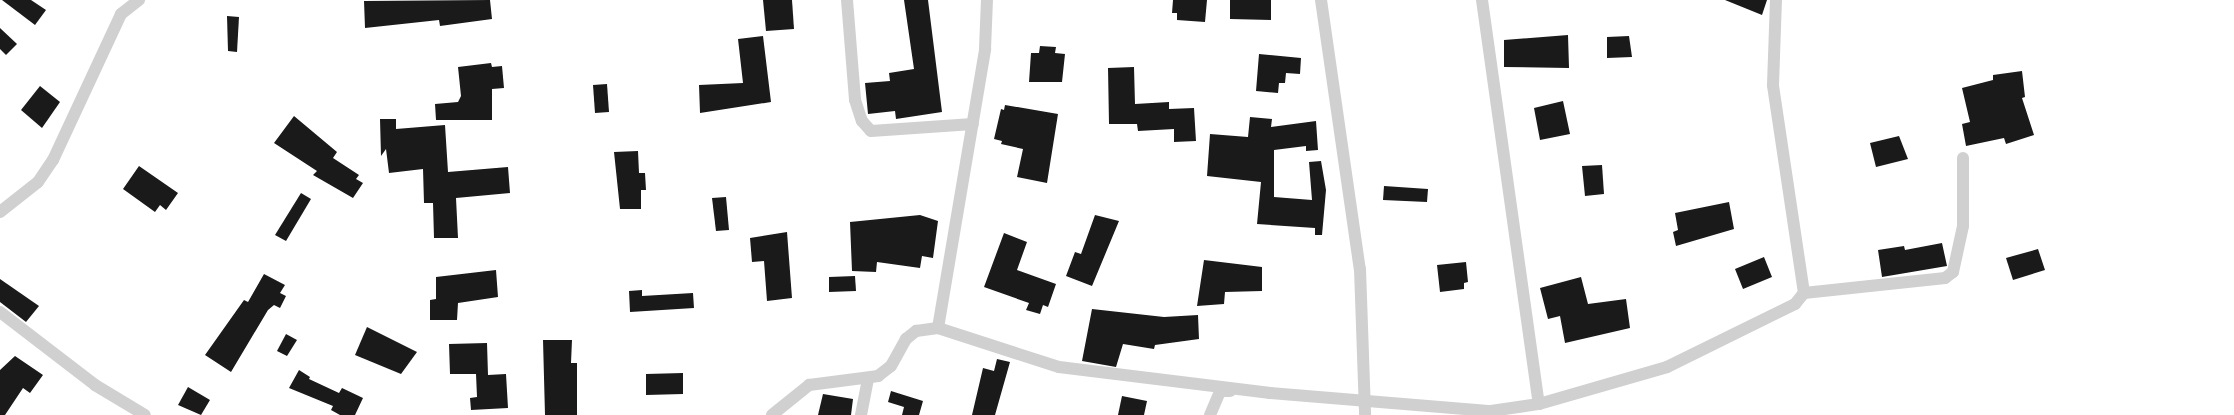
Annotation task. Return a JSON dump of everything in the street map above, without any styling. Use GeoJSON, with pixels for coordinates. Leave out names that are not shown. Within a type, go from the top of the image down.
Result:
{"type":"FeatureCollection","features":[{"type":"Feature","properties":{"kind":"street"},"geometry":{"type":"LineString","coordinates":[[0,212],[38,182],[49,166],[121,14],[139,0]]}},
{"type":"Feature","properties":{"kind":"street"},"geometry":{"type":"LineString","coordinates":[[847,0],[855,100],[862,121],[871,131],[973,124]]}},
{"type":"Feature","properties":{"kind":"street"},"geometry":{"type":"LineString","coordinates":[[938,328],[986,49],[987,0]]}},
{"type":"Feature","properties":{"kind":"street"},"geometry":{"type":"LineString","coordinates":[[1321,0],[1360,269],[1366,402],[1365,415]]}},
{"type":"Feature","properties":{"kind":"street"},"geometry":{"type":"LineString","coordinates":[[1482,0],[1539,404]]}},
{"type":"Feature","properties":{"kind":"street"},"geometry":{"type":"LineString","coordinates":[[1776,0],[1773,85],[1804,293]]}},
{"type":"Feature","properties":{"kind":"street"},"geometry":{"type":"LineString","coordinates":[[772,415],[809,385],[868,378],[891,366],[906,339],[916,330],[938,328],[1059,367],[1270,393],[1366,402],[1491,411],[1539,404],[1667,368],[1795,304],[1804,293],[1945,278],[1952,272],[1963,226],[1963,158]]}},
{"type":"Feature","properties":{"kind":"street"},"geometry":{"type":"LineString","coordinates":[[0,312],[95,385],[145,415]]}},
{"type":"Feature","properties":{"kind":"street"},"geometry":{"type":"LineString","coordinates":[[861,415],[868,378]]}},
{"type":"Feature","properties":{"kind":"street"},"geometry":{"type":"LineString","coordinates":[[1210,415],[1220,391],[1270,393]]}},
{"type":"Feature","properties":{"kind":"building"},"geometry":{"type":"Polygon","coordinates":[[[2,0],[31,0],[46,10],[35,25],[2,0]]]}},
{"type":"Feature","properties":{"kind":"building"},"geometry":{"type":"Polygon","coordinates":[[[490,0],[492,19],[440,26],[439,20],[365,28],[364,1],[490,0]]]}},
{"type":"Feature","properties":{"kind":"building"},"geometry":{"type":"Polygon","coordinates":[[[763,0],[792,0],[794,29],[766,31],[763,0]]]}},
{"type":"Feature","properties":{"kind":"building"},"geometry":{"type":"Polygon","coordinates":[[[904,0],[928,0],[942,112],[896,119],[895,111],[868,114],[865,83],[890,81],[889,73],[914,69],[904,0]]]}},
{"type":"Feature","properties":{"kind":"building"},"geometry":{"type":"Polygon","coordinates":[[[1173,0],[1207,0],[1205,22],[1177,20],[1177,13],[1172,13],[1173,0]]]}},
{"type":"Feature","properties":{"kind":"building"},"geometry":{"type":"Polygon","coordinates":[[[1230,0],[1271,0],[1271,20],[1230,19],[1230,0]]]}},
{"type":"Feature","properties":{"kind":"building"},"geometry":{"type":"Polygon","coordinates":[[[1725,0],[1767,0],[1762,15],[1725,0]]]}},
{"type":"Feature","properties":{"kind":"building"},"geometry":{"type":"Polygon","coordinates":[[[227,16],[239,17],[237,52],[228,51],[227,16]]]}},
{"type":"Feature","properties":{"kind":"building"},"geometry":{"type":"Polygon","coordinates":[[[0,28],[17,44],[6,55],[0,49],[0,28]]]}},
{"type":"Feature","properties":{"kind":"building"},"geometry":{"type":"Polygon","coordinates":[[[1568,35],[1569,68],[1504,67],[1504,40],[1568,35]]]}},
{"type":"Feature","properties":{"kind":"building"},"geometry":{"type":"Polygon","coordinates":[[[763,36],[771,102],[700,113],[699,85],[743,83],[738,39],[763,36]]]}},
{"type":"Feature","properties":{"kind":"building"},"geometry":{"type":"Polygon","coordinates":[[[1629,36],[1632,57],[1607,58],[1607,37],[1629,36]]]}},
{"type":"Feature","properties":{"kind":"building"},"geometry":{"type":"Polygon","coordinates":[[[1040,46],[1056,47],[1055,53],[1065,54],[1062,82],[1029,82],[1031,53],[1039,53],[1040,46]]]}},
{"type":"Feature","properties":{"kind":"building"},"geometry":{"type":"Polygon","coordinates":[[[1259,54],[1301,58],[1300,74],[1286,73],[1285,83],[1279,83],[1278,93],[1256,91],[1259,54]]]}},
{"type":"Feature","properties":{"kind":"building"},"geometry":{"type":"Polygon","coordinates":[[[491,63],[492,67],[502,66],[504,88],[492,89],[492,120],[436,120],[435,104],[458,102],[461,96],[458,67],[491,63]]]}},
{"type":"Feature","properties":{"kind":"building"},"geometry":{"type":"Polygon","coordinates":[[[1134,67],[1135,104],[1169,102],[1169,109],[1194,108],[1196,141],[1174,142],[1174,129],[1138,131],[1137,124],[1109,124],[1108,68],[1134,67]]]}},
{"type":"Feature","properties":{"kind":"building"},"geometry":{"type":"Polygon","coordinates":[[[2022,71],[2025,97],[2022,98],[2034,135],[2006,144],[2004,138],[1966,146],[1962,124],[1970,122],[1962,88],[1993,80],[1993,75],[2022,71]]]}},
{"type":"Feature","properties":{"kind":"building"},"geometry":{"type":"Polygon","coordinates":[[[607,84],[609,112],[595,113],[593,85],[607,84]]]}},
{"type":"Feature","properties":{"kind":"building"},"geometry":{"type":"Polygon","coordinates":[[[40,86],[60,102],[42,128],[21,110],[40,86]]]}},
{"type":"Feature","properties":{"kind":"building"},"geometry":{"type":"Polygon","coordinates":[[[1563,101],[1570,134],[1540,140],[1534,108],[1563,101]]]}},
{"type":"Feature","properties":{"kind":"building"},"geometry":{"type":"Polygon","coordinates":[[[1005,105],[1058,114],[1047,183],[1017,177],[1023,149],[1001,144],[1002,141],[994,139],[1001,109],[1004,110],[1005,105]]]}},
{"type":"Feature","properties":{"kind":"building"},"geometry":{"type":"Polygon","coordinates":[[[294,116],[337,152],[333,158],[359,175],[356,179],[363,183],[353,198],[313,175],[317,171],[274,143],[294,116]]]}},
{"type":"Feature","properties":{"kind":"building"},"geometry":{"type":"Polygon","coordinates":[[[1250,117],[1272,119],[1271,127],[1316,121],[1318,150],[1306,151],[1306,146],[1274,150],[1274,197],[1312,200],[1309,162],[1321,161],[1326,190],[1322,235],[1315,235],[1315,228],[1257,224],[1261,182],[1207,176],[1210,134],[1248,137],[1250,117]]]}},
{"type":"Feature","properties":{"kind":"building"},"geometry":{"type":"Polygon","coordinates":[[[380,119],[396,119],[396,129],[445,125],[448,172],[508,167],[510,193],[456,198],[458,238],[434,238],[433,203],[424,203],[423,169],[389,173],[386,149],[381,156],[380,119]]]}},
{"type":"Feature","properties":{"kind":"building"},"geometry":{"type":"Polygon","coordinates":[[[1899,136],[1908,159],[1876,167],[1870,143],[1899,136]]]}},
{"type":"Feature","properties":{"kind":"building"},"geometry":{"type":"Polygon","coordinates":[[[638,151],[639,173],[645,173],[646,190],[641,190],[641,209],[620,209],[614,152],[638,151]]]}},
{"type":"Feature","properties":{"kind":"building"},"geometry":{"type":"Polygon","coordinates":[[[1602,165],[1604,194],[1585,196],[1582,166],[1602,165]]]}},
{"type":"Feature","properties":{"kind":"building"},"geometry":{"type":"Polygon","coordinates":[[[139,166],[178,193],[166,210],[160,205],[155,212],[123,189],[139,166]]]}},
{"type":"Feature","properties":{"kind":"building"},"geometry":{"type":"Polygon","coordinates":[[[1384,186],[1428,189],[1427,202],[1383,200],[1384,186]]]}},
{"type":"Feature","properties":{"kind":"building"},"geometry":{"type":"Polygon","coordinates":[[[301,193],[311,199],[286,241],[275,235],[301,193]]]}},
{"type":"Feature","properties":{"kind":"building"},"geometry":{"type":"Polygon","coordinates":[[[726,197],[729,230],[716,231],[712,198],[726,197]]]}},
{"type":"Feature","properties":{"kind":"building"},"geometry":{"type":"Polygon","coordinates":[[[1729,202],[1734,229],[1676,246],[1673,232],[1678,230],[1675,213],[1729,202]]]}},
{"type":"Feature","properties":{"kind":"building"},"geometry":{"type":"Polygon","coordinates":[[[920,215],[938,221],[933,258],[922,256],[920,268],[877,262],[876,272],[852,271],[850,222],[920,215]]]}},
{"type":"Feature","properties":{"kind":"building"},"geometry":{"type":"Polygon","coordinates":[[[1095,215],[1119,221],[1092,286],[1066,276],[1075,252],[1081,254],[1095,215]]]}},
{"type":"Feature","properties":{"kind":"building"},"geometry":{"type":"Polygon","coordinates":[[[787,232],[792,298],[767,301],[764,261],[752,262],[750,238],[787,232]]]}},
{"type":"Feature","properties":{"kind":"building"},"geometry":{"type":"Polygon","coordinates":[[[1004,233],[1027,242],[1017,270],[1056,284],[1048,307],[1043,305],[1040,314],[1026,310],[1029,303],[984,287],[1004,233]]]}},
{"type":"Feature","properties":{"kind":"building"},"geometry":{"type":"Polygon","coordinates":[[[1942,243],[1947,266],[1882,277],[1878,250],[1904,246],[1905,250],[1942,243]]]}},
{"type":"Feature","properties":{"kind":"building"},"geometry":{"type":"Polygon","coordinates":[[[2038,249],[2045,270],[2013,280],[2006,258],[2038,249]]]}},
{"type":"Feature","properties":{"kind":"building"},"geometry":{"type":"Polygon","coordinates":[[[1764,257],[1772,277],[1743,289],[1735,269],[1764,257]]]}},
{"type":"Feature","properties":{"kind":"building"},"geometry":{"type":"Polygon","coordinates":[[[1204,260],[1262,267],[1262,291],[1225,292],[1224,304],[1197,306],[1204,260]]]}},
{"type":"Feature","properties":{"kind":"building"},"geometry":{"type":"Polygon","coordinates":[[[1466,262],[1468,282],[1464,283],[1464,289],[1440,292],[1437,265],[1466,262]]]}},
{"type":"Feature","properties":{"kind":"building"},"geometry":{"type":"Polygon","coordinates":[[[496,270],[498,297],[458,303],[457,320],[430,320],[430,300],[436,299],[436,277],[496,270]]]}},
{"type":"Feature","properties":{"kind":"building"},"geometry":{"type":"Polygon","coordinates":[[[264,274],[285,285],[280,293],[286,296],[280,308],[274,305],[268,310],[231,372],[205,355],[244,300],[248,302],[264,274]]]}},
{"type":"Feature","properties":{"kind":"building"},"geometry":{"type":"Polygon","coordinates":[[[855,276],[856,291],[829,292],[829,277],[855,276]]]}},
{"type":"Feature","properties":{"kind":"building"},"geometry":{"type":"Polygon","coordinates":[[[1581,277],[1588,304],[1626,299],[1630,328],[1565,343],[1560,316],[1548,319],[1540,288],[1581,277]]]}},
{"type":"Feature","properties":{"kind":"building"},"geometry":{"type":"Polygon","coordinates":[[[0,279],[39,306],[26,322],[0,302],[0,279]]]}},
{"type":"Feature","properties":{"kind":"building"},"geometry":{"type":"Polygon","coordinates":[[[642,290],[642,296],[693,293],[694,308],[630,312],[629,291],[642,290]]]}},
{"type":"Feature","properties":{"kind":"building"},"geometry":{"type":"Polygon","coordinates":[[[1092,309],[1164,317],[1198,315],[1199,339],[1155,345],[1154,349],[1123,344],[1116,367],[1082,361],[1092,309]]]}},
{"type":"Feature","properties":{"kind":"building"},"geometry":{"type":"Polygon","coordinates":[[[367,327],[417,352],[401,374],[355,355],[367,327]]]}},
{"type":"Feature","properties":{"kind":"building"},"geometry":{"type":"Polygon","coordinates":[[[286,334],[297,340],[287,356],[277,351],[286,334]]]}},
{"type":"Feature","properties":{"kind":"building"},"geometry":{"type":"Polygon","coordinates":[[[543,340],[572,340],[571,363],[577,363],[577,415],[545,415],[543,340]]]}},
{"type":"Feature","properties":{"kind":"building"},"geometry":{"type":"Polygon","coordinates":[[[487,343],[488,375],[506,374],[508,408],[471,410],[470,398],[477,397],[476,374],[450,374],[449,344],[487,343]]]}},
{"type":"Feature","properties":{"kind":"building"},"geometry":{"type":"Polygon","coordinates":[[[15,356],[43,375],[30,393],[23,388],[5,415],[0,415],[0,370],[15,356]]]}},
{"type":"Feature","properties":{"kind":"building"},"geometry":{"type":"Polygon","coordinates":[[[997,359],[1010,362],[995,415],[972,415],[983,368],[994,371],[997,359]]]}},
{"type":"Feature","properties":{"kind":"building"},"geometry":{"type":"Polygon","coordinates":[[[299,370],[310,377],[309,379],[339,393],[342,388],[363,398],[355,415],[340,415],[331,410],[333,406],[289,388],[299,370]]]}},
{"type":"Feature","properties":{"kind":"building"},"geometry":{"type":"Polygon","coordinates":[[[683,373],[683,394],[646,395],[646,374],[683,373]]]}},
{"type":"Feature","properties":{"kind":"building"},"geometry":{"type":"Polygon","coordinates":[[[188,387],[210,400],[201,415],[178,405],[188,387]]]}},
{"type":"Feature","properties":{"kind":"building"},"geometry":{"type":"Polygon","coordinates":[[[891,391],[923,401],[919,415],[902,415],[904,407],[888,402],[891,391]]]}},
{"type":"Feature","properties":{"kind":"building"},"geometry":{"type":"Polygon","coordinates":[[[823,394],[853,399],[851,415],[818,415],[823,394]]]}},
{"type":"Feature","properties":{"kind":"building"},"geometry":{"type":"Polygon","coordinates":[[[1122,396],[1147,401],[1144,415],[1118,415],[1122,396]]]}}]}
